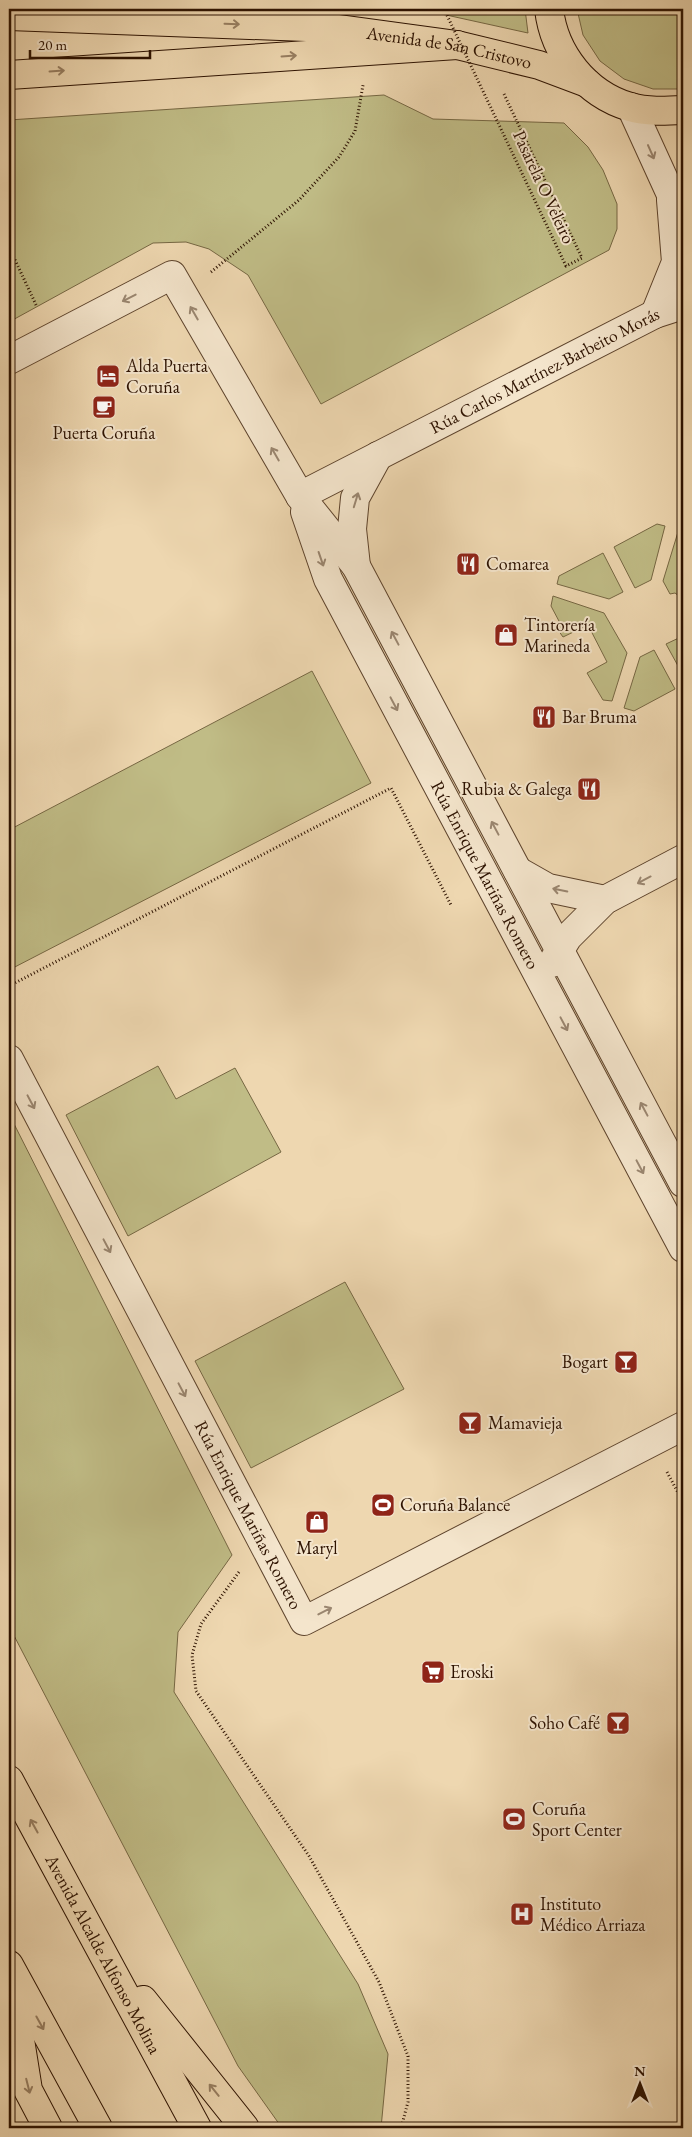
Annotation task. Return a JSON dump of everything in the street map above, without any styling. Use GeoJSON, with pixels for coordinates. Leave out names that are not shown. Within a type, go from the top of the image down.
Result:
{"type":"FeatureCollection","features":[{"type":"Feature","properties":{"kind":"main road"},"geometry":{"type":"LineString","coordinates":[[549,9],[551,25],[564,57],[587,83],[607,98],[631,107],[659,112],[683,110]]}},
{"type":"Feature","properties":{"kind":"main road","name":"Avenida de San Cristovo"},"geometry":{"type":"LineString","coordinates":[[9,16],[332,28],[457,45],[539,65],[587,83]]}},
{"type":"Feature","properties":{"kind":"main road"},"geometry":{"type":"LineString","coordinates":[[9,75],[457,45]]}},
{"type":"Feature","properties":{"kind":"main road","name":"Avenida Alcalde Alfonso Molina"},"geometry":{"type":"LineString","coordinates":[[9,1780],[197,2128]]}},
{"type":"Feature","properties":{"kind":"main road"},"geometry":{"type":"LineString","coordinates":[[99,1946],[245,2128]]}},
{"type":"Feature","properties":{"kind":"main road"},"geometry":{"type":"LineString","coordinates":[[9,1965],[98,2128]]}},
{"type":"Feature","properties":{"kind":"main road"},"geometry":{"type":"LineString","coordinates":[[9,1969],[28,2090],[48,2128]]}},
{"type":"Feature","properties":{"kind":"street"},"geometry":{"type":"LineString","coordinates":[[631,107],[683,221]]}},
{"type":"Feature","properties":{"kind":"street","name":"Rúa Carlos Martínez-Barbeito Morás"},"geometry":{"type":"LineString","coordinates":[[300,496],[655,314],[676,262],[670,196]]}},
{"type":"Feature","properties":{"kind":"street","name":"Rúa Enrique Mariñas Romero"},"geometry":{"type":"LineString","coordinates":[[9,360],[172,275],[300,496],[356,566],[683,1182]]}},
{"type":"Feature","properties":{"kind":"street"},"geometry":{"type":"LineString","coordinates":[[655,314],[683,305]]}},
{"type":"Feature","properties":{"kind":"street"},"geometry":{"type":"LineString","coordinates":[[655,314],[683,321]]}},
{"type":"Feature","properties":{"kind":"street"},"geometry":{"type":"LineString","coordinates":[[356,566],[352,529],[356,498],[378,456]]}},
{"type":"Feature","properties":{"kind":"street","name":"Rúa Enrique Mariñas Romero"},"geometry":{"type":"LineString","coordinates":[[300,496],[328,579],[683,1248]]}},
{"type":"Feature","properties":{"kind":"street"},"geometry":{"type":"LineString","coordinates":[[541,980],[568,936],[605,900],[683,859]]}},
{"type":"Feature","properties":{"kind":"street"},"geometry":{"type":"LineString","coordinates":[[518,871],[548,888],[605,900]]}},
{"type":"Feature","properties":{"kind":"street","name":"Rúa Enrique Mariñas Romero"},"geometry":{"type":"LineString","coordinates":[[9,1059],[304,1621],[683,1426]]}},
{"type":"Feature","properties":{"kind":"path","name":"Pasarela O Veleiro"},"geometry":{"type":"LineString","coordinates":[[444,9],[566,266],[582,258],[504,94]]}},
{"type":"Feature","properties":{"kind":"path"},"geometry":{"type":"LineString","coordinates":[[211,272],[299,200],[339,157],[355,131],[364,79]]}},
{"type":"Feature","properties":{"kind":"path"},"geometry":{"type":"LineString","coordinates":[[9,247],[41,314]]}},
{"type":"Feature","properties":{"kind":"path"},"geometry":{"type":"LineString","coordinates":[[9,986],[391,788],[451,905]]}},
{"type":"Feature","properties":{"kind":"path"},"geometry":{"type":"LineString","coordinates":[[664,1467],[683,1502]]}},
{"type":"Feature","properties":{"kind":"path"},"geometry":{"type":"LineString","coordinates":[[242,1567],[201,1624],[192,1655],[196,1690],[224,1734],[309,1856],[379,1982],[408,2056],[408,2102],[401,2128]]}},
{"type":"Feature","properties":{"kind":"shaded area"},"geometry":{"type":"Polygon","coordinates":[[[413,9],[525,9],[528,33],[428,11],[413,9]]]}},
{"type":"Feature","properties":{"kind":"shaded area"},"geometry":{"type":"Polygon","coordinates":[[[577,9],[683,9],[683,89],[653,89],[624,79],[600,61],[583,35],[577,9]]]}},
{"type":"Feature","properties":{"kind":"shaded area"},"geometry":{"type":"Polygon","coordinates":[[[384,95],[433,119],[564,123],[588,147],[603,170],[617,204],[617,229],[609,250],[321,404],[248,275],[209,249],[186,242],[153,243],[9,322],[9,120],[384,95]]]}},
{"type":"Feature","properties":{"kind":"shaded area"},"geometry":{"type":"Polygon","coordinates":[[[657,524],[665,526],[651,580],[635,588],[614,547],[657,524]]]}},
{"type":"Feature","properties":{"kind":"shaded area"},"geometry":{"type":"Polygon","coordinates":[[[678,532],[683,533],[683,599],[675,593],[670,594],[663,581],[678,532]]]}},
{"type":"Feature","properties":{"kind":"shaded area"},"geometry":{"type":"Polygon","coordinates":[[[603,553],[623,592],[609,599],[557,584],[559,576],[603,553]]]}},
{"type":"Feature","properties":{"kind":"shaded area"},"geometry":{"type":"Polygon","coordinates":[[[553,596],[604,613],[627,653],[612,701],[603,700],[587,673],[607,662],[588,625],[563,637],[558,630],[560,623],[551,606],[553,596]]]}},
{"type":"Feature","properties":{"kind":"shaded area"},"geometry":{"type":"Polygon","coordinates":[[[683,636],[683,675],[666,644],[683,636]]]}},
{"type":"Feature","properties":{"kind":"shaded area"},"geometry":{"type":"Polygon","coordinates":[[[654,650],[675,689],[634,711],[624,708],[640,657],[654,650]]]}},
{"type":"Feature","properties":{"kind":"shaded area"},"geometry":{"type":"Polygon","coordinates":[[[312,671],[371,783],[9,970],[9,830],[312,671]]]}},
{"type":"Feature","properties":{"kind":"shaded area"},"geometry":{"type":"Polygon","coordinates":[[[158,1066],[176,1099],[235,1068],[281,1152],[128,1236],[66,1115],[158,1066]]]}},
{"type":"Feature","properties":{"kind":"shaded area"},"geometry":{"type":"Polygon","coordinates":[[[9,1114],[232,1555],[178,1632],[174,1692],[358,1984],[388,2054],[381,2128],[282,2128],[238,2066],[9,1626],[9,1114]]]}},
{"type":"Feature","properties":{"kind":"shaded area"},"geometry":{"type":"Polygon","coordinates":[[[345,1282],[404,1389],[251,1468],[195,1361],[345,1282]]]}},
{"type":"Feature","properties":{"kind":"place","name":"Alda Puerta Coruña"},"geometry":{"type":"Point","coordinates":[108,376]}},
{"type":"Feature","properties":{"kind":"place","name":"Puerta Coruña"},"geometry":{"type":"Point","coordinates":[104,407]}},
{"type":"Feature","properties":{"kind":"place","name":"Comarea"},"geometry":{"type":"Point","coordinates":[468,564]}},
{"type":"Feature","properties":{"kind":"place","name":"Tintorería Marineda"},"geometry":{"type":"Point","coordinates":[506,635]}},
{"type":"Feature","properties":{"kind":"place","name":"Bar Bruma"},"geometry":{"type":"Point","coordinates":[544,717]}},
{"type":"Feature","properties":{"kind":"place","name":"Rubia & Galega"},"geometry":{"type":"Point","coordinates":[589,789]}},
{"type":"Feature","properties":{"kind":"place","name":"Bogart"},"geometry":{"type":"Point","coordinates":[626,1362]}},
{"type":"Feature","properties":{"kind":"place","name":"Mamavieja"},"geometry":{"type":"Point","coordinates":[470,1423]}},
{"type":"Feature","properties":{"kind":"place","name":"Coruña Balance"},"geometry":{"type":"Point","coordinates":[383,1505]}},
{"type":"Feature","properties":{"kind":"place","name":"Maryl"},"geometry":{"type":"Point","coordinates":[317,1522]}},
{"type":"Feature","properties":{"kind":"place","name":"Eroski"},"geometry":{"type":"Point","coordinates":[433,1672]}},
{"type":"Feature","properties":{"kind":"place","name":"Soho Café"},"geometry":{"type":"Point","coordinates":[618,1723]}},
{"type":"Feature","properties":{"kind":"place","name":"Coruña Sport Center"},"geometry":{"type":"Point","coordinates":[514,1819]}},
{"type":"Feature","properties":{"kind":"place","name":"Instituto Médico Arriaza"},"geometry":{"type":"Point","coordinates":[522,1914]}}]}
